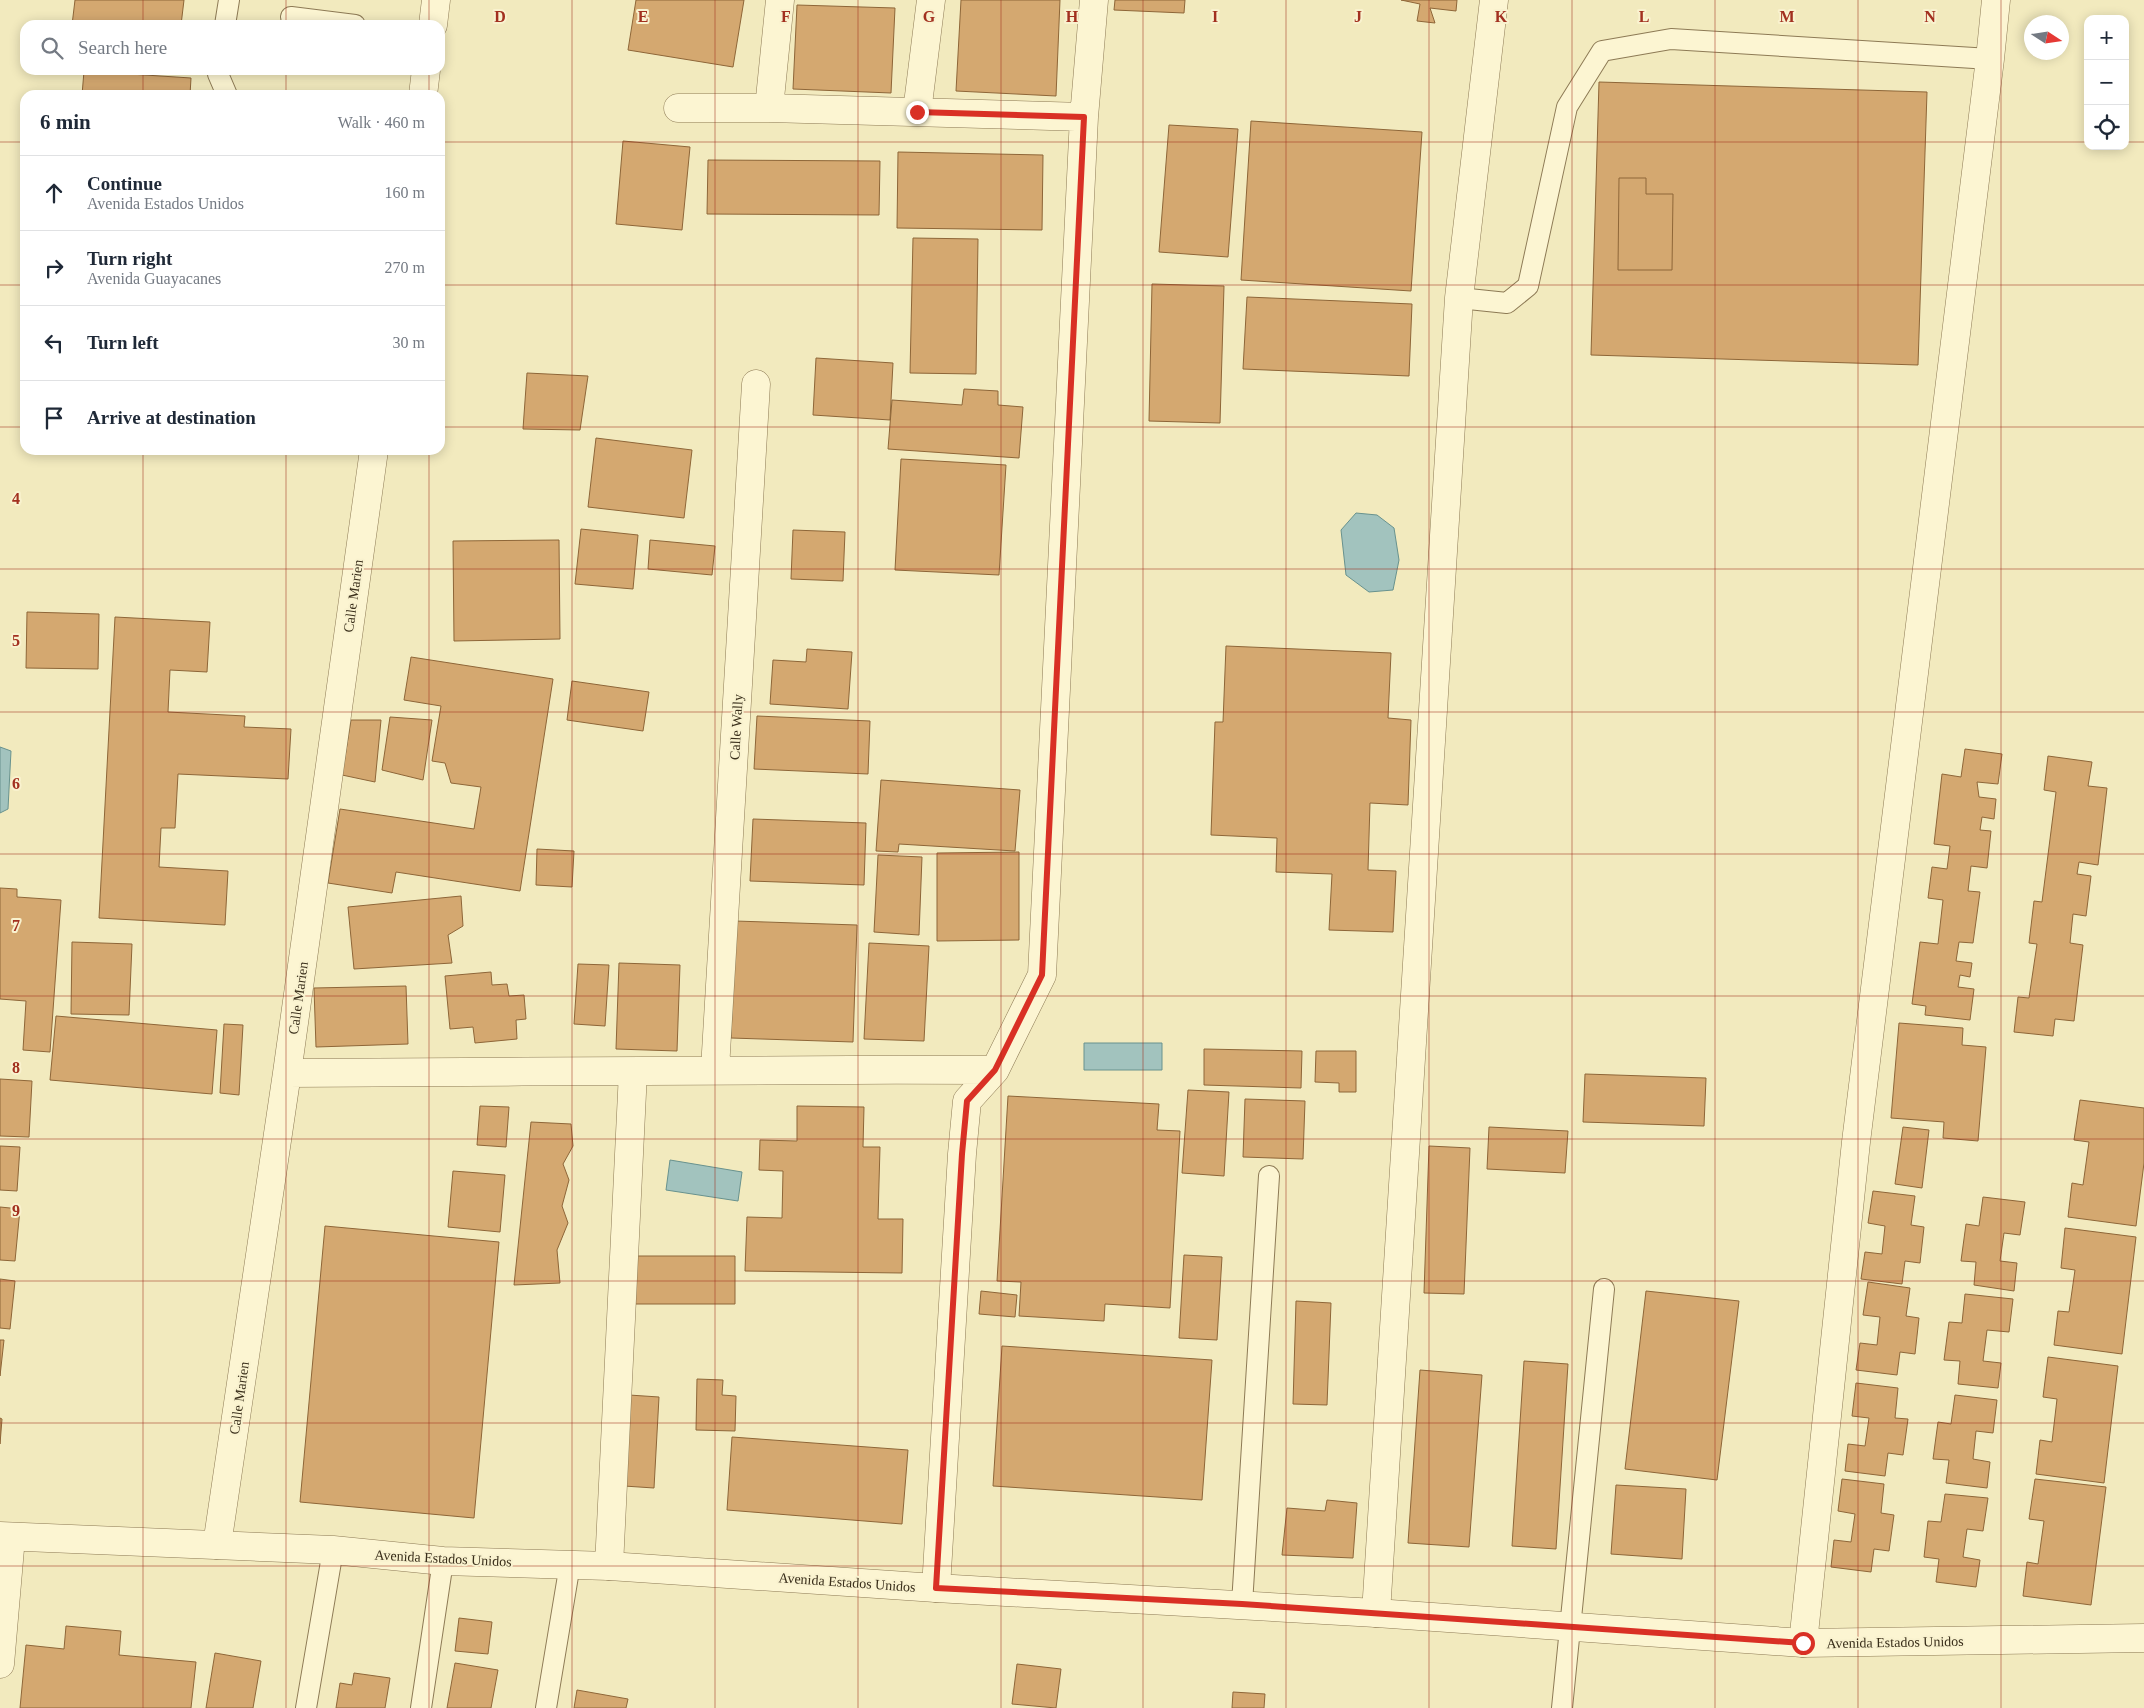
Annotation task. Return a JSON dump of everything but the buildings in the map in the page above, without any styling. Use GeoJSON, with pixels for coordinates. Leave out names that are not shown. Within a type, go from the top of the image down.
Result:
{"type":"FeatureCollection","features":[{"type":"Feature","properties":{"kind":"street"},"geometry":{"type":"LineString","coordinates":[[434,20],[436,0]]}},
{"type":"Feature","properties":{"kind":"street"},"geometry":{"type":"LineString","coordinates":[[769,108],[780,0]]}},
{"type":"Feature","properties":{"kind":"street"},"geometry":{"type":"LineString","coordinates":[[917,112],[931,0]]}},
{"type":"Feature","properties":{"kind":"street"},"geometry":{"type":"LineString","coordinates":[[936,1588],[962,1154],[967,1101],[995,1070],[1042,975],[1084,117],[1094,0]]}},
{"type":"Feature","properties":{"kind":"street"},"geometry":{"type":"LineString","coordinates":[[1376,1613],[1459,298],[1494,0]]}},
{"type":"Feature","properties":{"kind":"street"},"geometry":{"type":"LineString","coordinates":[[1803,1643],[1858,1132],[1996,0]]}},
{"type":"Feature","properties":{"kind":"street"},"geometry":{"type":"LineString","coordinates":[[424,90],[425,75]]}},
{"type":"Feature","properties":{"kind":"street"},"geometry":{"type":"LineString","coordinates":[[678,108],[769,108],[1084,117]]}},
{"type":"Feature","properties":{"kind":"street","name":"Calle Wally"},"geometry":{"type":"LineString","coordinates":[[715,1069],[756,384]]}},
{"type":"Feature","properties":{"kind":"street","name":"Calle Marien"},"geometry":{"type":"LineString","coordinates":[[217,1544],[287,1072],[373,455]]}},
{"type":"Feature","properties":{"kind":"street"},"geometry":{"type":"LineString","coordinates":[[287,1072],[633,1072],[715,1069],[995,1070]]}},
{"type":"Feature","properties":{"kind":"street"},"geometry":{"type":"LineString","coordinates":[[609,1566],[633,1072]]}},
{"type":"Feature","properties":{"kind":"street"},"geometry":{"type":"LineString","coordinates":[[0,1664],[5,1537]]}},
{"type":"Feature","properties":{"kind":"street","name":"Avenida Estados Unidos"},"geometry":{"type":"LineString","coordinates":[[5,1537],[217,1544],[333,1550],[443,1561],[609,1566],[936,1588],[1242,1604],[1803,1643],[2144,1638]]}},
{"type":"Feature","properties":{"kind":"lane"},"geometry":{"type":"LineString","coordinates":[[227,20],[229,0]]}},
{"type":"Feature","properties":{"kind":"lane"},"geometry":{"type":"LineString","coordinates":[[291,17],[315,20]]}},
{"type":"Feature","properties":{"kind":"lane"},"geometry":{"type":"LineString","coordinates":[[1459,298],[1507,303],[1528,286],[1567,107],[1602,51],[1671,39],[1990,59]]}},
{"type":"Feature","properties":{"kind":"lane"},"geometry":{"type":"LineString","coordinates":[[218,75],[225,90]]}},
{"type":"Feature","properties":{"kind":"lane"},"geometry":{"type":"LineString","coordinates":[[1242,1604],[1269,1176]]}},
{"type":"Feature","properties":{"kind":"lane"},"geometry":{"type":"LineString","coordinates":[[1562,1708],[1604,1288]]}},
{"type":"Feature","properties":{"kind":"lane"},"geometry":{"type":"LineString","coordinates":[[306,1708],[333,1550]]}},
{"type":"Feature","properties":{"kind":"lane"},"geometry":{"type":"LineString","coordinates":[[421,1708],[443,1561]]}},
{"type":"Feature","properties":{"kind":"lane"},"geometry":{"type":"LineString","coordinates":[[546,1708],[570,1564]]}},
{"type":"Feature","properties":{"kind":"water"},"geometry":{"type":"Polygon","coordinates":[[[1356,513],[1377,515],[1394,528],[1399,560],[1393,590],[1369,592],[1346,575],[1341,530],[1356,513]]]}},
{"type":"Feature","properties":{"kind":"water"},"geometry":{"type":"Polygon","coordinates":[[[0,747],[11,751],[8,809],[0,813],[0,747]]]}},
{"type":"Feature","properties":{"kind":"water"},"geometry":{"type":"Polygon","coordinates":[[[1084,1043],[1162,1043],[1162,1070],[1084,1070],[1084,1043]]]}},
{"type":"Feature","properties":{"kind":"water"},"geometry":{"type":"Polygon","coordinates":[[[670,1160],[742,1172],[738,1201],[666,1190],[670,1160]]]}},
{"type":"Feature","properties":{"kind":"route"},"geometry":{"type":"LineString","coordinates":[[917,112],[1084,117],[1042,975],[995,1070],[967,1101],[962,1154],[936,1588],[1242,1604],[1803,1643]]}}]}
